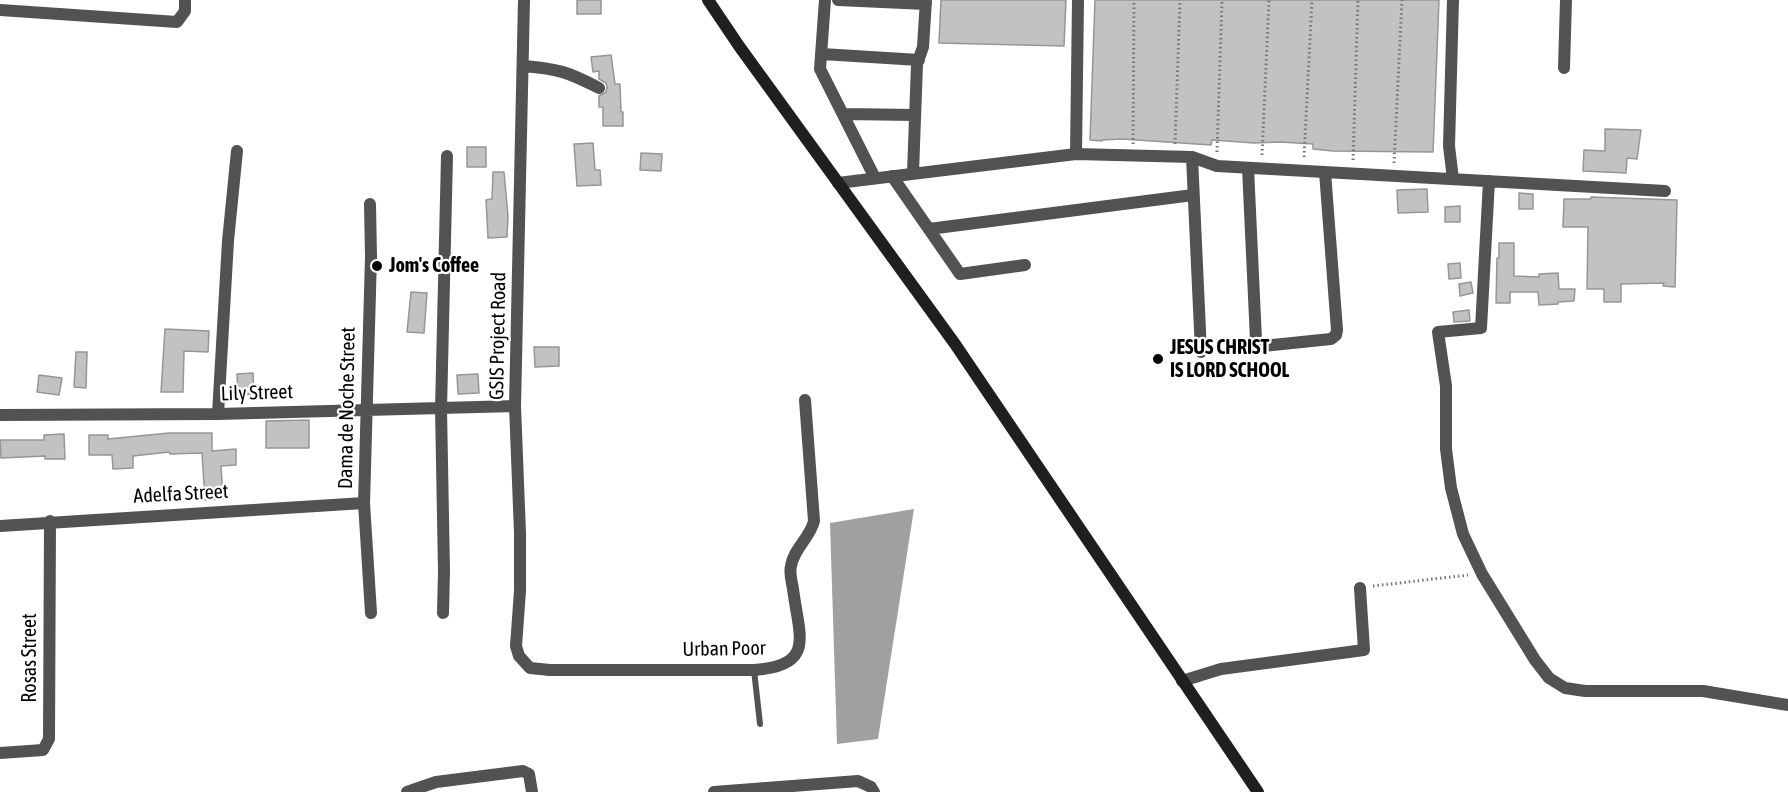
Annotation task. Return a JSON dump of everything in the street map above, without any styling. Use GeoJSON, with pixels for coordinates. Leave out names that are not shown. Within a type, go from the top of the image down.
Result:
{"type":"FeatureCollection","features":[{"type":"Feature","properties":{"kind":"street"},"geometry":{"type":"LineString","coordinates":[[0,10],[177,22],[185,10],[185,0]]}},
{"type":"Feature","properties":{"kind":"street","name":"GSIS Project Road"},"geometry":{"type":"LineString","coordinates":[[524,0],[515,406],[520,544],[520,591],[516,646],[519,656],[530,668]]}},
{"type":"Feature","properties":{"kind":"street"},"geometry":{"type":"LineString","coordinates":[[708,0],[955,344],[1258,792]]}},
{"type":"Feature","properties":{"kind":"street"},"geometry":{"type":"LineString","coordinates":[[825,0],[820,69],[875,178]]}},
{"type":"Feature","properties":{"kind":"street"},"geometry":{"type":"LineString","coordinates":[[838,0],[926,2],[923,48],[919,60],[913,173]]}},
{"type":"Feature","properties":{"kind":"street"},"geometry":{"type":"LineString","coordinates":[[1076,154],[1078,0]]}},
{"type":"Feature","properties":{"kind":"street"},"geometry":{"type":"LineString","coordinates":[[1453,179],[1449,146],[1454,0]]}},
{"type":"Feature","properties":{"kind":"street"},"geometry":{"type":"LineString","coordinates":[[1564,68],[1566,0]]}},
{"type":"Feature","properties":{"kind":"street"},"geometry":{"type":"LineString","coordinates":[[822,54],[919,60]]}},
{"type":"Feature","properties":{"kind":"street"},"geometry":{"type":"LineString","coordinates":[[524,66],[557,69],[599,88]]}},
{"type":"Feature","properties":{"kind":"street"},"geometry":{"type":"LineString","coordinates":[[844,114],[915,115]]}},
{"type":"Feature","properties":{"kind":"street"},"geometry":{"type":"LineString","coordinates":[[218,414],[228,241],[237,151]]}},
{"type":"Feature","properties":{"kind":"street"},"geometry":{"type":"LineString","coordinates":[[838,183],[1076,154],[1192,157],[1217,166],[1665,191]]}},
{"type":"Feature","properties":{"kind":"street"},"geometry":{"type":"LineString","coordinates":[[443,613],[441,409],[447,156]]}},
{"type":"Feature","properties":{"kind":"street"},"geometry":{"type":"LineString","coordinates":[[1192,157],[1201,352]]}},
{"type":"Feature","properties":{"kind":"street"},"geometry":{"type":"LineString","coordinates":[[1248,168],[1256,340],[1263,346],[1331,339],[1336,335],[1325,172]]}},
{"type":"Feature","properties":{"kind":"street"},"geometry":{"type":"LineString","coordinates":[[892,176],[960,274],[1025,265]]}},
{"type":"Feature","properties":{"kind":"street"},"geometry":{"type":"LineString","coordinates":[[1489,181],[1481,328],[1438,332],[1446,386],[1446,449],[1451,489],[1463,534],[1482,574],[1535,660],[1550,678],[1565,688],[1585,692],[1703,692],[1788,705]]}},
{"type":"Feature","properties":{"kind":"street"},"geometry":{"type":"LineString","coordinates":[[929,229],[1193,195]]}},
{"type":"Feature","properties":{"kind":"street","name":"Dama de Noche Street"},"geometry":{"type":"LineString","coordinates":[[370,204],[371,257],[364,503],[371,613]]}},
{"type":"Feature","properties":{"kind":"street","name":"Urban Poor"},"geometry":{"type":"LineString","coordinates":[[530,668],[550,670],[754,670],[780,667],[792,660],[799,648],[799,635],[790,570],[792,558],[812,529],[814,521],[805,400]]}},
{"type":"Feature","properties":{"kind":"street","name":"Lily Street"},"geometry":{"type":"LineString","coordinates":[[0,415],[218,414],[515,406]]}},
{"type":"Feature","properties":{"kind":"street","name":"Adelfa Street"},"geometry":{"type":"LineString","coordinates":[[0,526],[50,521],[364,503]]}},
{"type":"Feature","properties":{"kind":"street","name":"Rosas Street"},"geometry":{"type":"LineString","coordinates":[[0,753],[43,750],[49,739],[50,521]]}},
{"type":"Feature","properties":{"kind":"street"},"geometry":{"type":"LineString","coordinates":[[1182,681],[1221,669],[1364,650],[1360,588]]}},
{"type":"Feature","properties":{"kind":"street"},"geometry":{"type":"LineString","coordinates":[[407,792],[436,782],[523,771],[529,774],[532,792]]}},
{"type":"Feature","properties":{"kind":"street"},"geometry":{"type":"LineString","coordinates":[[714,792],[798,788],[858,781],[866,784],[874,792]]}},
{"type":"Feature","properties":{"kind":"lane"},"geometry":{"type":"LineString","coordinates":[[754,670],[760,724]]}},
{"type":"Feature","properties":{"kind":"path"},"geometry":{"type":"LineString","coordinates":[[1132,155],[1134,0]]}},
{"type":"Feature","properties":{"kind":"path"},"geometry":{"type":"LineString","coordinates":[[1174,158],[1180,0]]}},
{"type":"Feature","properties":{"kind":"path"},"geometry":{"type":"LineString","coordinates":[[1217,166],[1222,0]]}},
{"type":"Feature","properties":{"kind":"path"},"geometry":{"type":"LineString","coordinates":[[1261,169],[1269,0]]}},
{"type":"Feature","properties":{"kind":"path"},"geometry":{"type":"LineString","coordinates":[[1304,171],[1312,0]]}},
{"type":"Feature","properties":{"kind":"path"},"geometry":{"type":"LineString","coordinates":[[1353,174],[1358,0]]}},
{"type":"Feature","properties":{"kind":"path"},"geometry":{"type":"LineString","coordinates":[[1393,176],[1402,0]]}},
{"type":"Feature","properties":{"kind":"path"},"geometry":{"type":"LineString","coordinates":[[1360,588],[1482,574]]}},
{"type":"Feature","properties":{"kind":"shaded area"},"geometry":{"type":"Polygon","coordinates":[[[914,509],[878,739],[837,744],[830,523],[914,509]]]}},
{"type":"Feature","properties":{"kind":"building"},"geometry":{"type":"Polygon","coordinates":[[[577,0],[601,0],[601,14],[577,14],[577,0]]]}},
{"type":"Feature","properties":{"kind":"building"},"geometry":{"type":"Polygon","coordinates":[[[941,0],[1066,0],[1064,46],[939,43],[941,0]]]}},
{"type":"Feature","properties":{"kind":"building"},"geometry":{"type":"Polygon","coordinates":[[[1095,0],[1439,0],[1433,152],[1333,151],[1313,149],[1313,144],[1280,142],[1212,140],[1211,145],[1122,139],[1090,140],[1095,0]]]}},
{"type":"Feature","properties":{"kind":"building"},"geometry":{"type":"Polygon","coordinates":[[[611,55],[615,84],[620,84],[623,126],[603,126],[603,107],[599,107],[599,96],[606,92],[607,87],[606,83],[599,79],[599,71],[593,72],[591,57],[611,55]]]}},
{"type":"Feature","properties":{"kind":"building"},"geometry":{"type":"Polygon","coordinates":[[[1605,129],[1641,130],[1637,159],[1627,158],[1626,173],[1583,171],[1584,150],[1605,151],[1605,129]]]}},
{"type":"Feature","properties":{"kind":"building"},"geometry":{"type":"Polygon","coordinates":[[[593,143],[595,170],[600,170],[601,185],[577,186],[574,144],[593,143]]]}},
{"type":"Feature","properties":{"kind":"building"},"geometry":{"type":"Polygon","coordinates":[[[467,147],[486,147],[486,167],[467,167],[467,147]]]}},
{"type":"Feature","properties":{"kind":"building"},"geometry":{"type":"Polygon","coordinates":[[[641,153],[662,154],[661,171],[640,170],[641,153]]]}},
{"type":"Feature","properties":{"kind":"building"},"geometry":{"type":"Polygon","coordinates":[[[493,172],[504,172],[508,216],[507,237],[488,238],[486,200],[492,199],[493,172]]]}},
{"type":"Feature","properties":{"kind":"building"},"geometry":{"type":"Polygon","coordinates":[[[1427,189],[1428,212],[1398,213],[1397,190],[1427,189]]]}},
{"type":"Feature","properties":{"kind":"building"},"geometry":{"type":"Polygon","coordinates":[[[1519,193],[1533,194],[1533,209],[1519,209],[1519,193]]]}},
{"type":"Feature","properties":{"kind":"building"},"geometry":{"type":"Polygon","coordinates":[[[1591,197],[1677,200],[1675,287],[1663,286],[1664,283],[1621,284],[1621,302],[1604,302],[1604,289],[1587,289],[1588,227],[1563,227],[1564,199],[1591,199],[1591,197]]]}},
{"type":"Feature","properties":{"kind":"building"},"geometry":{"type":"Polygon","coordinates":[[[1460,206],[1460,222],[1445,222],[1445,207],[1460,206]]]}},
{"type":"Feature","properties":{"kind":"building"},"geometry":{"type":"Polygon","coordinates":[[[1499,243],[1514,243],[1514,276],[1539,277],[1539,274],[1558,273],[1559,289],[1575,289],[1574,301],[1539,305],[1538,292],[1510,292],[1510,303],[1496,303],[1499,243]]]}},
{"type":"Feature","properties":{"kind":"building"},"geometry":{"type":"Polygon","coordinates":[[[1460,263],[1461,278],[1449,279],[1448,264],[1460,263]]]}},
{"type":"Feature","properties":{"kind":"building"},"geometry":{"type":"Polygon","coordinates":[[[1471,282],[1473,293],[1460,296],[1459,284],[1471,282]]]}},
{"type":"Feature","properties":{"kind":"building"},"geometry":{"type":"Polygon","coordinates":[[[411,292],[427,293],[424,333],[407,332],[411,292]]]}},
{"type":"Feature","properties":{"kind":"building"},"geometry":{"type":"Polygon","coordinates":[[[1469,310],[1470,321],[1454,322],[1453,312],[1469,310]]]}},
{"type":"Feature","properties":{"kind":"building"},"geometry":{"type":"Polygon","coordinates":[[[165,329],[209,331],[208,352],[184,351],[183,392],[161,392],[165,329]]]}},
{"type":"Feature","properties":{"kind":"building"},"geometry":{"type":"Polygon","coordinates":[[[534,347],[559,347],[559,366],[535,367],[534,347]]]}},
{"type":"Feature","properties":{"kind":"building"},"geometry":{"type":"Polygon","coordinates":[[[76,352],[87,352],[86,388],[74,387],[76,352]]]}},
{"type":"Feature","properties":{"kind":"building"},"geometry":{"type":"Polygon","coordinates":[[[253,373],[254,394],[238,395],[237,374],[253,373]]]}},
{"type":"Feature","properties":{"kind":"building"},"geometry":{"type":"Polygon","coordinates":[[[478,374],[479,393],[458,394],[457,375],[478,374]]]}},
{"type":"Feature","properties":{"kind":"building"},"geometry":{"type":"Polygon","coordinates":[[[39,375],[62,378],[59,395],[37,392],[39,375]]]}},
{"type":"Feature","properties":{"kind":"building"},"geometry":{"type":"Polygon","coordinates":[[[309,420],[309,448],[266,448],[266,421],[309,420]]]}},
{"type":"Feature","properties":{"kind":"building"},"geometry":{"type":"Polygon","coordinates":[[[169,433],[212,433],[212,451],[236,449],[236,465],[221,466],[223,499],[205,500],[202,453],[170,454],[169,452],[133,456],[133,468],[113,469],[112,455],[89,455],[89,435],[108,435],[108,439],[169,433]]]}},
{"type":"Feature","properties":{"kind":"building"},"geometry":{"type":"Polygon","coordinates":[[[64,434],[65,459],[45,459],[45,456],[1,458],[0,440],[44,440],[44,435],[64,434]]]}},
{"type":"Feature","properties":{"kind":"place","name":"Jom's Coffee"},"geometry":{"type":"Point","coordinates":[377,266]}},
{"type":"Feature","properties":{"kind":"place","name":"JESUS CHRIST IS LORD SCHOOL"},"geometry":{"type":"Point","coordinates":[1158,359]}}]}
